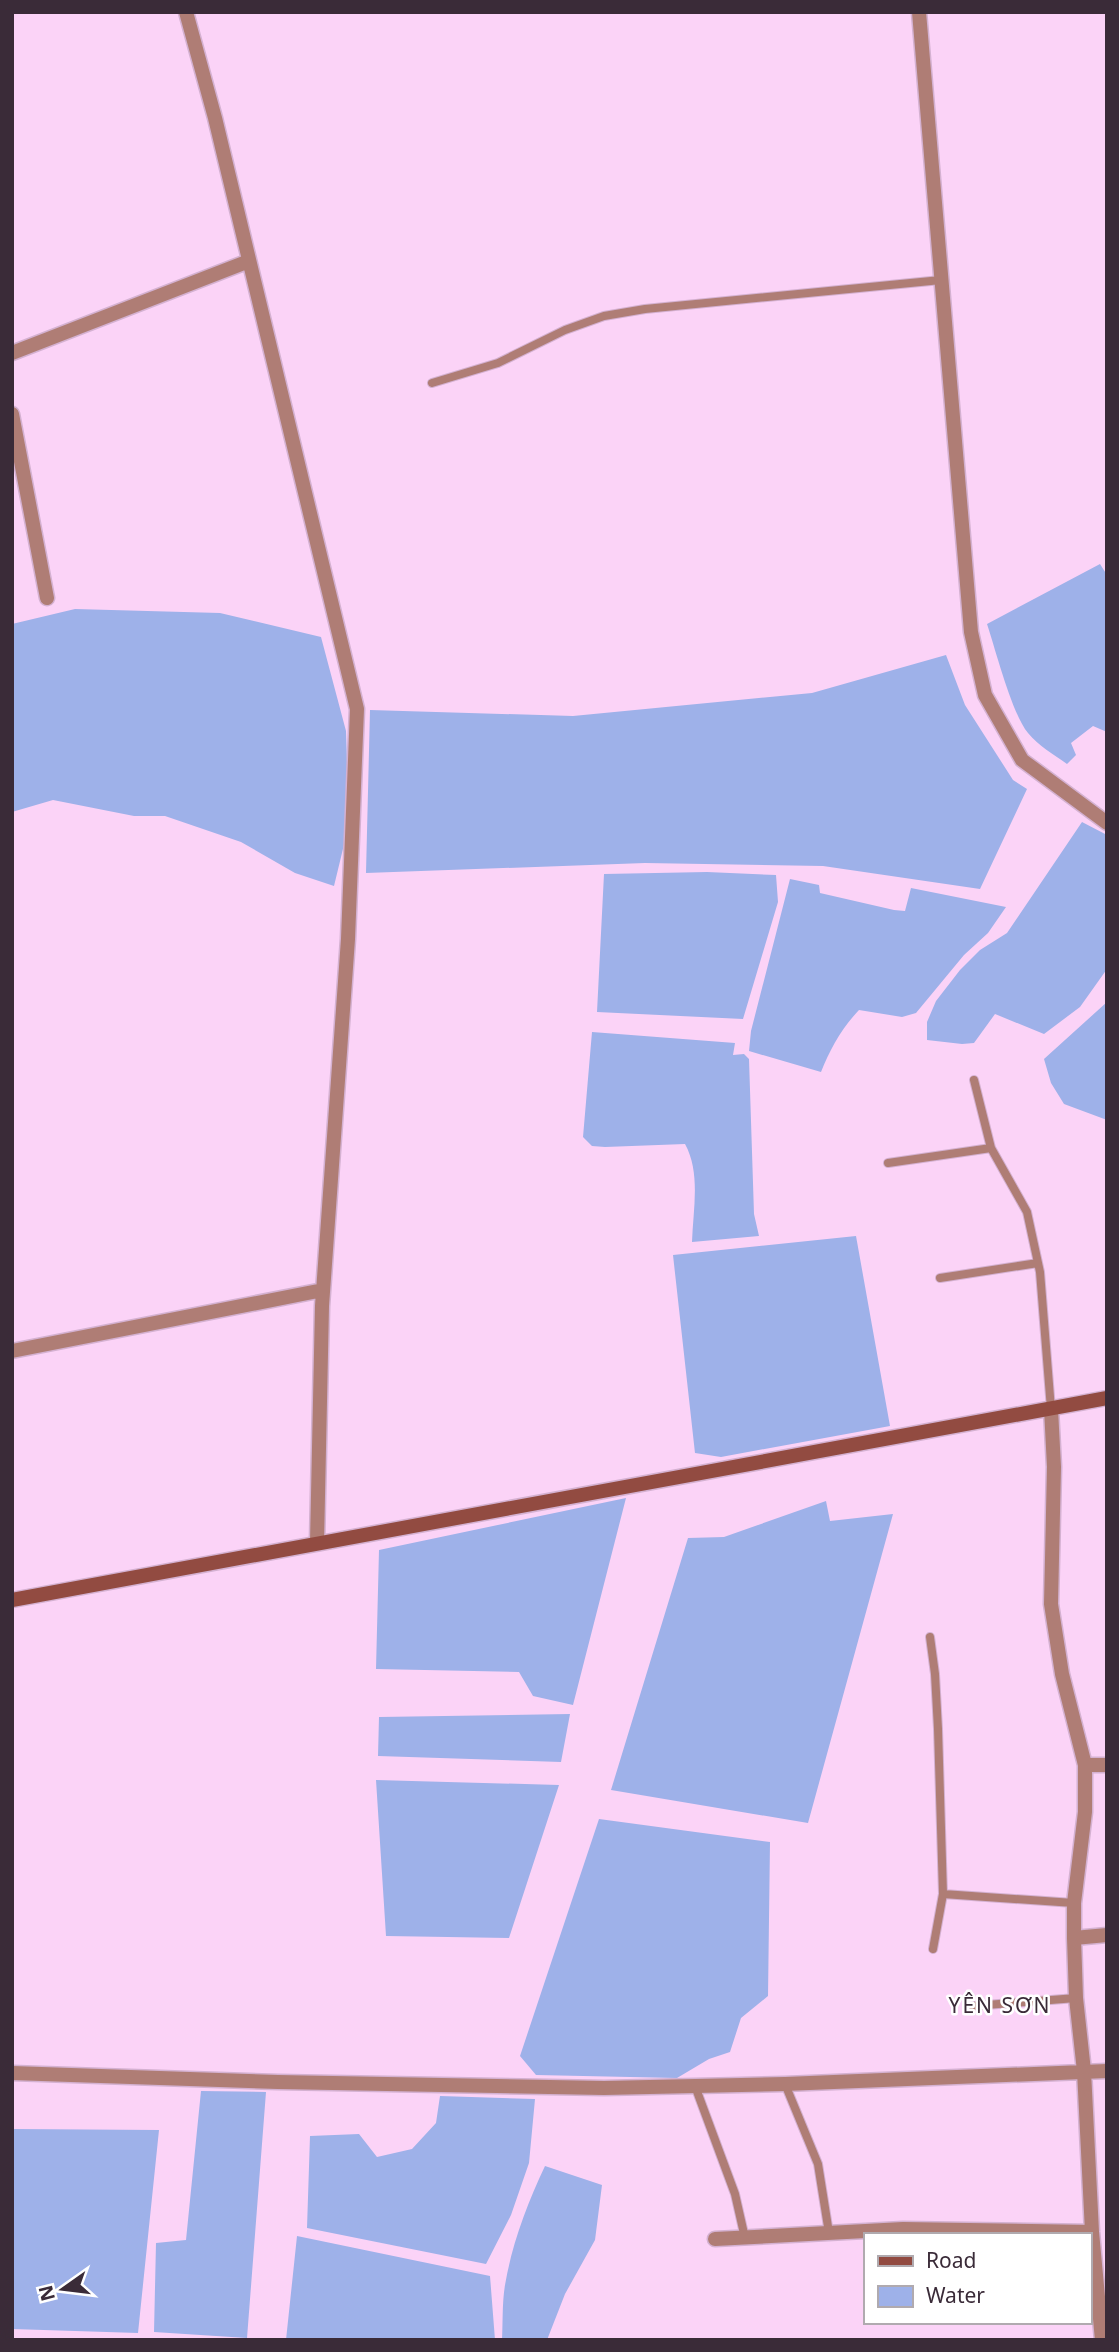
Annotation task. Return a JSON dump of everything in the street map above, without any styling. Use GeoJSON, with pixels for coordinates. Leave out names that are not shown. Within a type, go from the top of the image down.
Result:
{"type":"FeatureCollection","features":[{"type":"Feature","properties":{"kind":"street"},"geometry":{"type":"LineString","coordinates":[[186,12],[215,118],[357,709],[348,939],[323,1290],[317,1544]]}},
{"type":"Feature","properties":{"kind":"street"},"geometry":{"type":"LineString","coordinates":[[919,12],[971,632],[985,695],[1023,760],[1107,823]]}},
{"type":"Feature","properties":{"kind":"street"},"geometry":{"type":"LineString","coordinates":[[12,353],[249,261]]}},
{"type":"Feature","properties":{"kind":"street"},"geometry":{"type":"LineString","coordinates":[[12,414],[47,598]]}},
{"type":"Feature","properties":{"kind":"street"},"geometry":{"type":"LineString","coordinates":[[12,1351],[323,1290]]}},
{"type":"Feature","properties":{"kind":"street"},"geometry":{"type":"LineString","coordinates":[[12,1600],[1107,1398]]}},
{"type":"Feature","properties":{"kind":"street"},"geometry":{"type":"LineString","coordinates":[[1051,1409],[1054,1467],[1051,1604],[1062,1674],[1085,1765],[1085,1812],[1074,1903],[1074,1938],[1092,2232],[1102,2340]]}},
{"type":"Feature","properties":{"kind":"street"},"geometry":{"type":"LineString","coordinates":[[1085,1765],[1107,1765]]}},
{"type":"Feature","properties":{"kind":"street"},"geometry":{"type":"LineString","coordinates":[[1074,1938],[1107,1935]]}},
{"type":"Feature","properties":{"kind":"street"},"geometry":{"type":"LineString","coordinates":[[12,2073],[278,2082],[604,2088],[785,2084],[1107,2071]]}},
{"type":"Feature","properties":{"kind":"street"},"geometry":{"type":"LineString","coordinates":[[715,2239],[903,2229],[1092,2232]]}},
{"type":"Feature","properties":{"kind":"lane"},"geometry":{"type":"LineString","coordinates":[[432,383],[498,363],[565,330],[604,316],[645,309],[942,280]]}},
{"type":"Feature","properties":{"kind":"lane"},"geometry":{"type":"LineString","coordinates":[[974,1080],[990,1148],[1027,1212],[1038,1263],[1051,1409]]}},
{"type":"Feature","properties":{"kind":"lane"},"geometry":{"type":"LineString","coordinates":[[888,1163],[990,1148]]}},
{"type":"Feature","properties":{"kind":"lane"},"geometry":{"type":"LineString","coordinates":[[940,1278],[1038,1263]]}},
{"type":"Feature","properties":{"kind":"lane"},"geometry":{"type":"LineString","coordinates":[[930,1637],[938,1729],[943,1894],[933,1949]]}},
{"type":"Feature","properties":{"kind":"lane"},"geometry":{"type":"LineString","coordinates":[[943,1894],[1074,1903]]}},
{"type":"Feature","properties":{"kind":"lane"},"geometry":{"type":"LineString","coordinates":[[974,2006],[1076,1998]]}},
{"type":"Feature","properties":{"kind":"lane"},"geometry":{"type":"LineString","coordinates":[[785,2084],[818,2164],[829,2233]]}},
{"type":"Feature","properties":{"kind":"lane"},"geometry":{"type":"LineString","coordinates":[[695,2086],[735,2194],[745,2238]]}},
{"type":"Feature","properties":{"kind":"water"},"geometry":{"type":"Polygon","coordinates":[[[1100,564],[1107,575],[1107,732],[1093,726],[1071,743],[1076,755],[1067,764],[1037,742],[1022,724],[1010,697],[987,624],[1100,564]]]}},
{"type":"Feature","properties":{"kind":"water"},"geometry":{"type":"Polygon","coordinates":[[[75,609],[220,613],[321,637],[346,731],[349,824],[334,886],[295,873],[241,842],[165,816],[134,816],[53,800],[12,812],[12,624],[75,609]]]}},
{"type":"Feature","properties":{"kind":"water"},"geometry":{"type":"Polygon","coordinates":[[[946,655],[965,705],[1013,780],[1027,789],[980,889],[823,866],[645,863],[366,873],[370,710],[573,716],[812,693],[946,655]]]}},
{"type":"Feature","properties":{"kind":"water"},"geometry":{"type":"Polygon","coordinates":[[[1082,822],[1107,835],[1107,969],[1080,1007],[1044,1034],[995,1014],[974,1043],[927,1040],[927,1022],[936,1001],[980,950],[1007,933],[1082,822]]]}},
{"type":"Feature","properties":{"kind":"water"},"geometry":{"type":"Polygon","coordinates":[[[707,872],[776,875],[778,902],[743,1019],[597,1012],[604,874],[707,872]]]}},
{"type":"Feature","properties":{"kind":"water"},"geometry":{"type":"Polygon","coordinates":[[[790,879],[819,885],[820,893],[894,910],[905,911],[911,888],[1006,907],[988,933],[964,955],[916,1013],[902,1017],[859,1010],[837,1039],[821,1072],[749,1051],[751,1031],[790,879]]]}},
{"type":"Feature","properties":{"kind":"water"},"geometry":{"type":"Polygon","coordinates":[[[1107,1002],[1107,1120],[1064,1104],[1051,1083],[1044,1059],[1107,1002]]]}},
{"type":"Feature","properties":{"kind":"water"},"geometry":{"type":"Polygon","coordinates":[[[592,1032],[735,1043],[733,1055],[744,1054],[749,1059],[754,1214],[759,1236],[692,1242],[695,1179],[685,1144],[605,1147],[592,1146],[583,1137],[592,1032]]]}},
{"type":"Feature","properties":{"kind":"water"},"geometry":{"type":"Polygon","coordinates":[[[856,1236],[890,1426],[721,1457],[695,1453],[673,1255],[856,1236]]]}},
{"type":"Feature","properties":{"kind":"water"},"geometry":{"type":"Polygon","coordinates":[[[626,1498],[573,1705],[533,1696],[519,1672],[376,1669],[379,1550],[626,1498]]]}},
{"type":"Feature","properties":{"kind":"water"},"geometry":{"type":"Polygon","coordinates":[[[826,1501],[830,1521],[893,1514],[808,1823],[611,1790],[688,1538],[724,1537],[826,1501]]]}},
{"type":"Feature","properties":{"kind":"water"},"geometry":{"type":"Polygon","coordinates":[[[570,1714],[561,1762],[378,1756],[379,1717],[570,1714]]]}},
{"type":"Feature","properties":{"kind":"water"},"geometry":{"type":"Polygon","coordinates":[[[376,1780],[559,1785],[509,1938],[386,1936],[376,1780]]]}},
{"type":"Feature","properties":{"kind":"water"},"geometry":{"type":"Polygon","coordinates":[[[599,1819],[770,1842],[768,1996],[741,2018],[730,2052],[709,2059],[677,2078],[536,2075],[520,2056],[599,1819]]]}},
{"type":"Feature","properties":{"kind":"water"},"geometry":{"type":"Polygon","coordinates":[[[201,2091],[266,2092],[247,2338],[154,2332],[156,2243],[186,2240],[201,2091]]]}},
{"type":"Feature","properties":{"kind":"water"},"geometry":{"type":"Polygon","coordinates":[[[440,2096],[535,2099],[529,2163],[511,2215],[486,2264],[307,2228],[310,2136],[359,2134],[377,2157],[412,2149],[436,2123],[440,2096]]]}},
{"type":"Feature","properties":{"kind":"water"},"geometry":{"type":"Polygon","coordinates":[[[12,2129],[159,2130],[138,2333],[12,2329],[12,2129]]]}},
{"type":"Feature","properties":{"kind":"water"},"geometry":{"type":"Polygon","coordinates":[[[545,2166],[602,2185],[595,2240],[565,2294],[547,2340],[502,2340],[504,2292],[508,2270],[526,2210],[545,2166]]]}},
{"type":"Feature","properties":{"kind":"water"},"geometry":{"type":"Polygon","coordinates":[[[297,2236],[490,2276],[495,2340],[286,2340],[297,2236]]]}},
{"type":"Feature","properties":{"kind":"district","name":"YÊN SƠN"},"geometry":{"type":"Point","coordinates":[1000,2005]}}]}
